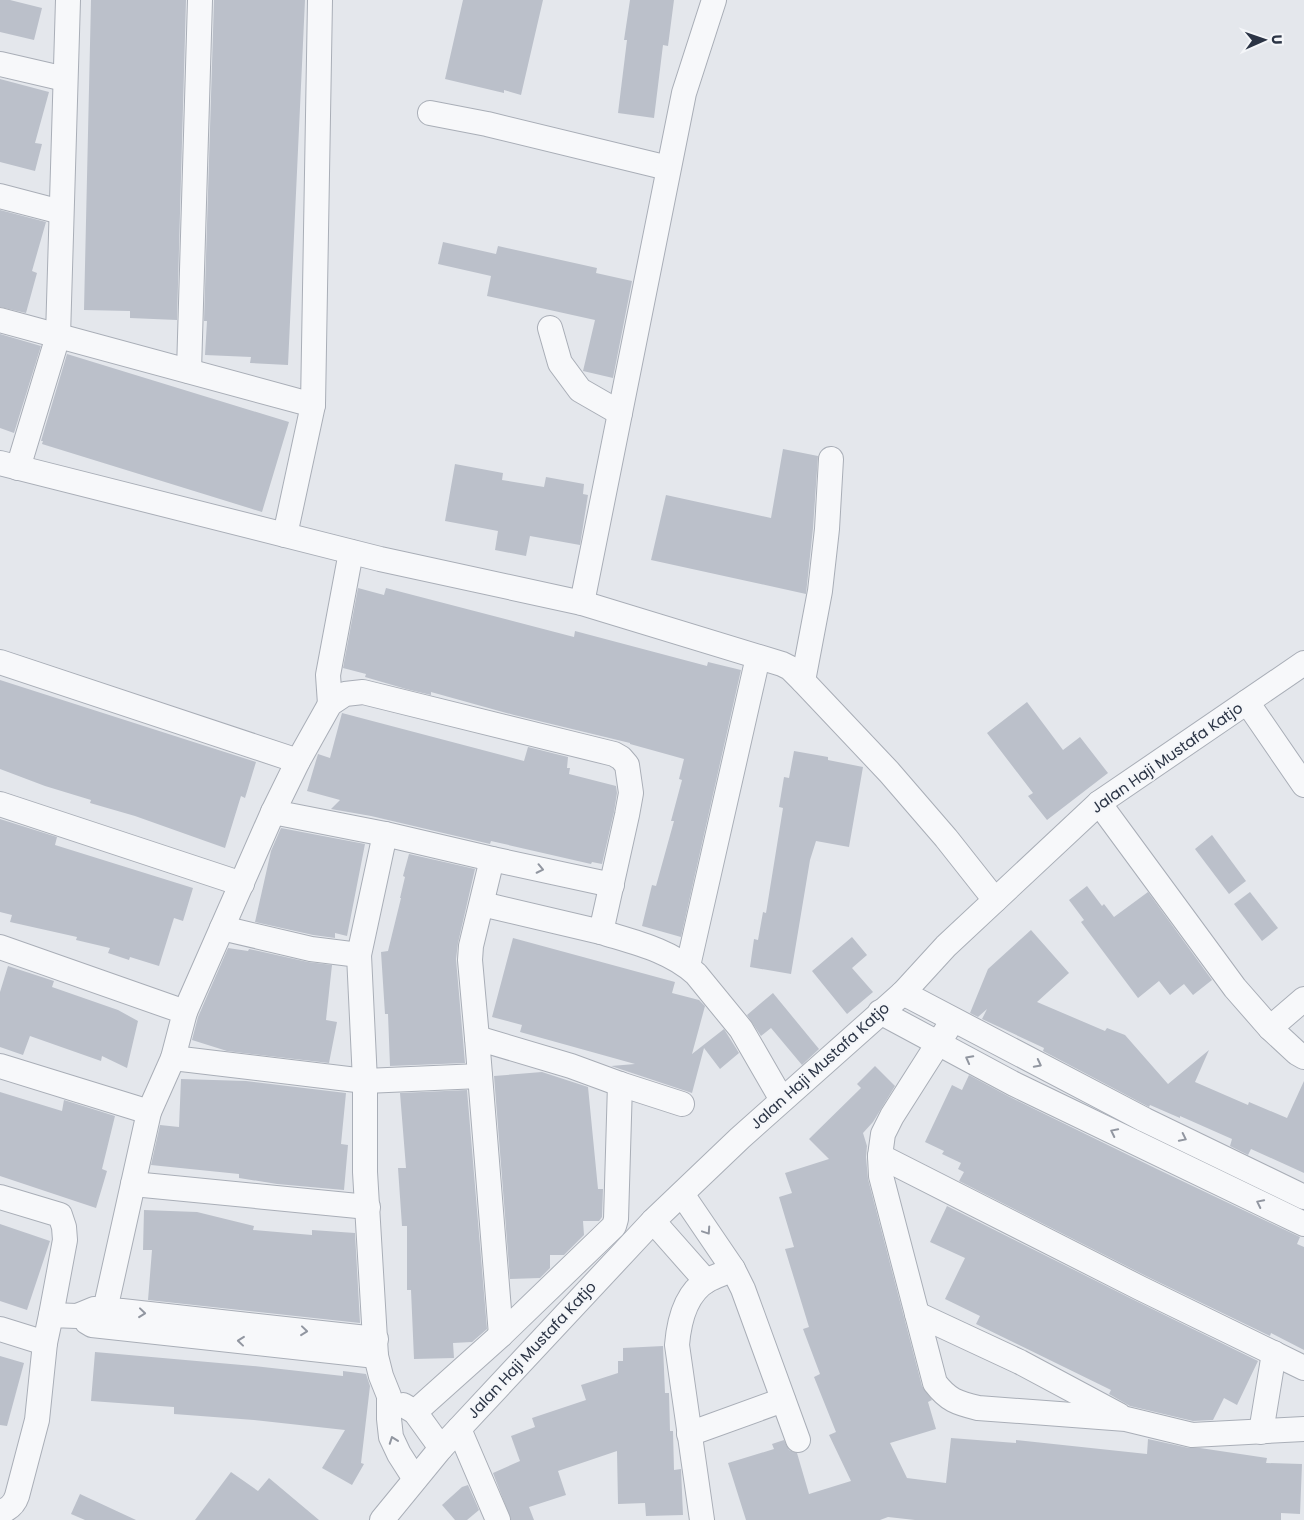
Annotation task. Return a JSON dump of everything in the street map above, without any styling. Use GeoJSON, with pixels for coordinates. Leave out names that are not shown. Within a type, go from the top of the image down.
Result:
{"type":"FeatureCollection","features":[{"type":"Feature","properties":{"kind":"street"},"geometry":{"type":"LineString","coordinates":[[68,0],[58,336],[9,466],[351,552],[582,604],[782,664],[790,668],[803,681],[889,772],[946,838],[995,900]]}},
{"type":"Feature","properties":{"kind":"street"},"geometry":{"type":"LineString","coordinates":[[189,371],[200,0]]}},
{"type":"Feature","properties":{"kind":"street"},"geometry":{"type":"LineString","coordinates":[[285,535],[313,405],[320,0]]}},
{"type":"Feature","properties":{"kind":"street"},"geometry":{"type":"LineString","coordinates":[[582,604],[684,93],[714,0]]}},
{"type":"Feature","properties":{"kind":"street"},"geometry":{"type":"LineString","coordinates":[[0,64],[65,79]]}},
{"type":"Feature","properties":{"kind":"street"},"geometry":{"type":"LineString","coordinates":[[430,113],[487,124],[668,168]]}},
{"type":"Feature","properties":{"kind":"street"},"geometry":{"type":"LineString","coordinates":[[0,196],[61,212]]}},
{"type":"Feature","properties":{"kind":"street"},"geometry":{"type":"LineString","coordinates":[[0,320],[313,405]]}},
{"type":"Feature","properties":{"kind":"street"},"geometry":{"type":"LineString","coordinates":[[550,328],[560,363],[580,390],[620,413]]}},
{"type":"Feature","properties":{"kind":"street"},"geometry":{"type":"LineString","coordinates":[[803,681],[821,582],[827,529],[831,459]]}},
{"type":"Feature","properties":{"kind":"street"},"geometry":{"type":"LineString","coordinates":[[330,704],[328,675],[351,552]]}},
{"type":"Feature","properties":{"kind":"street"},"geometry":{"type":"LineString","coordinates":[[688,966],[758,657]]}},
{"type":"Feature","properties":{"kind":"street"},"geometry":{"type":"LineString","coordinates":[[0,662],[298,761]]}},
{"type":"Feature","properties":{"kind":"street","name":"Jalan Haji Mustafa Katjo"},"geometry":{"type":"LineString","coordinates":[[382,1520],[441,1448],[653,1221],[782,1100],[902,992],[946,946],[1099,803],[1304,663]]}},
{"type":"Feature","properties":{"kind":"street"},"geometry":{"type":"LineString","coordinates":[[104,1318],[149,1112],[173,1058],[185,1012],[273,812],[298,761],[330,704],[346,694],[363,692],[614,754],[622,758],[627,765],[631,792],[601,932]]}},
{"type":"Feature","properties":{"kind":"street"},"geometry":{"type":"LineString","coordinates":[[1247,702],[1304,785]]}},
{"type":"Feature","properties":{"kind":"street"},"geometry":{"type":"LineString","coordinates":[[1099,803],[1235,988],[1270,1028],[1304,1057]]}},
{"type":"Feature","properties":{"kind":"street"},"geometry":{"type":"LineString","coordinates":[[0,804],[242,884]]}},
{"type":"Feature","properties":{"kind":"street"},"geometry":{"type":"LineString","coordinates":[[273,812],[385,834],[612,885]]}},
{"type":"Feature","properties":{"kind":"street"},"geometry":{"type":"LineString","coordinates":[[385,834],[359,955],[366,1081],[365,1172],[376,1347],[381,1376],[389,1396],[388,1419],[391,1437],[415,1479]]}},
{"type":"Feature","properties":{"kind":"street"},"geometry":{"type":"LineString","coordinates":[[492,859],[471,946],[470,960],[501,1335]]}},
{"type":"Feature","properties":{"kind":"street"},"geometry":{"type":"LineString","coordinates":[[482,904],[601,932],[662,952],[688,966],[741,1029],[782,1100]]}},
{"type":"Feature","properties":{"kind":"street"},"geometry":{"type":"LineString","coordinates":[[222,928],[311,949],[359,955]]}},
{"type":"Feature","properties":{"kind":"street"},"geometry":{"type":"LineString","coordinates":[[0,946],[185,1012]]}},
{"type":"Feature","properties":{"kind":"street"},"geometry":{"type":"LineString","coordinates":[[902,992],[1145,1120],[1304,1197]]}},
{"type":"Feature","properties":{"kind":"street"},"geometry":{"type":"LineString","coordinates":[[1270,1028],[1304,998]]}},
{"type":"Feature","properties":{"kind":"street"},"geometry":{"type":"LineString","coordinates":[[880,1012],[1014,1084],[1304,1224]]}},
{"type":"Feature","properties":{"kind":"street"},"geometry":{"type":"LineString","coordinates":[[953,1020],[892,1116],[883,1134],[880,1156],[881,1176],[935,1382],[945,1395],[957,1403],[978,1408],[1126,1419],[1192,1435],[1304,1429]]}},
{"type":"Feature","properties":{"kind":"street"},"geometry":{"type":"LineString","coordinates":[[477,1038],[571,1066],[682,1104]]}},
{"type":"Feature","properties":{"kind":"street"},"geometry":{"type":"LineString","coordinates":[[173,1058],[366,1081],[480,1076]]}},
{"type":"Feature","properties":{"kind":"street"},"geometry":{"type":"LineString","coordinates":[[0,1066],[149,1112]]}},
{"type":"Feature","properties":{"kind":"street"},"geometry":{"type":"LineString","coordinates":[[415,1412],[501,1335],[612,1229],[616,1223],[620,1084]]}},
{"type":"Feature","properties":{"kind":"street"},"geometry":{"type":"LineString","coordinates":[[880,1156],[1140,1288],[1304,1368]]}},
{"type":"Feature","properties":{"kind":"street"},"geometry":{"type":"LineString","coordinates":[[133,1184],[368,1207]]}},
{"type":"Feature","properties":{"kind":"street"},"geometry":{"type":"LineString","coordinates":[[682,1194],[733,1269],[743,1289],[798,1440]]}},
{"type":"Feature","properties":{"kind":"street"},"geometry":{"type":"LineString","coordinates":[[0,1197],[60,1215],[64,1226],[65,1240],[46,1343],[37,1420],[17,1496],[9,1508],[0,1512]]}},
{"type":"Feature","properties":{"kind":"street"},"geometry":{"type":"LineString","coordinates":[[653,1221],[706,1281]]}},
{"type":"Feature","properties":{"kind":"street"},"geometry":{"type":"LineString","coordinates":[[702,1520],[689,1434],[678,1345],[678,1326],[684,1309],[694,1292],[706,1281],[733,1269]]}},
{"type":"Feature","properties":{"kind":"street"},"geometry":{"type":"LineString","coordinates":[[917,1314],[1020,1362],[1126,1419]]}},
{"type":"Feature","properties":{"kind":"street"},"geometry":{"type":"LineString","coordinates":[[51,1315],[78,1316],[92,1325],[104,1318],[376,1347]]}},
{"type":"Feature","properties":{"kind":"street"},"geometry":{"type":"LineString","coordinates":[[0,1329],[46,1343]]}},
{"type":"Feature","properties":{"kind":"street"},"geometry":{"type":"LineString","coordinates":[[1261,1432],[1274,1353]]}},
{"type":"Feature","properties":{"kind":"street"},"geometry":{"type":"LineString","coordinates":[[389,1396],[415,1412],[441,1448]]}},
{"type":"Feature","properties":{"kind":"street"},"geometry":{"type":"LineString","coordinates":[[689,1434],[783,1400]]}},
{"type":"Feature","properties":{"kind":"street"},"geometry":{"type":"LineString","coordinates":[[459,1429],[498,1520]]}},
{"type":"Feature","properties":{"kind":"building"},"geometry":{"type":"Polygon","coordinates":[[[0,0],[10,0],[42,8],[34,40],[0,32],[0,0]]]}},
{"type":"Feature","properties":{"kind":"building"},"geometry":{"type":"Polygon","coordinates":[[[91,0],[186,0],[177,320],[130,318],[130,311],[84,310],[91,0]]]}},
{"type":"Feature","properties":{"kind":"building"},"geometry":{"type":"Polygon","coordinates":[[[214,0],[305,0],[288,365],[250,363],[251,357],[205,355],[207,321],[204,321],[214,0]]]}},
{"type":"Feature","properties":{"kind":"building"},"geometry":{"type":"Polygon","coordinates":[[[463,0],[543,0],[521,95],[504,90],[504,93],[445,79],[463,0]]]}},
{"type":"Feature","properties":{"kind":"building"},"geometry":{"type":"Polygon","coordinates":[[[630,0],[674,0],[668,46],[663,45],[654,118],[618,113],[627,40],[624,40],[630,0]]]}},
{"type":"Feature","properties":{"kind":"building"},"geometry":{"type":"Polygon","coordinates":[[[0,79],[49,92],[35,143],[42,144],[35,171],[0,162],[0,79]]]}},
{"type":"Feature","properties":{"kind":"building"},"geometry":{"type":"Polygon","coordinates":[[[0,210],[46,222],[32,271],[37,273],[26,313],[0,307],[0,210]]]}},
{"type":"Feature","properties":{"kind":"building"},"geometry":{"type":"Polygon","coordinates":[[[443,242],[496,254],[498,246],[597,268],[596,273],[632,281],[613,378],[583,371],[595,320],[487,296],[491,276],[438,264],[443,242]]]}},
{"type":"Feature","properties":{"kind":"building"},"geometry":{"type":"Polygon","coordinates":[[[0,334],[41,346],[14,433],[0,428],[0,334]]]}},
{"type":"Feature","properties":{"kind":"building"},"geometry":{"type":"Polygon","coordinates":[[[67,354],[289,422],[262,512],[42,444],[43,441],[41,441],[67,354]]]}},
{"type":"Feature","properties":{"kind":"building"},"geometry":{"type":"Polygon","coordinates":[[[783,449],[818,456],[806,594],[651,560],[666,495],[771,518],[783,449]]]}},
{"type":"Feature","properties":{"kind":"building"},"geometry":{"type":"Polygon","coordinates":[[[455,464],[503,473],[502,480],[544,487],[546,477],[584,484],[583,494],[588,495],[580,545],[530,536],[526,556],[495,550],[498,531],[445,521],[455,464]]]}},
{"type":"Feature","properties":{"kind":"building"},"geometry":{"type":"Polygon","coordinates":[[[358,588],[384,595],[386,588],[574,637],[575,631],[707,666],[708,662],[741,670],[681,937],[642,926],[652,885],[656,886],[674,821],[671,821],[682,780],[679,779],[684,759],[630,743],[514,715],[431,692],[431,695],[406,689],[365,677],[366,674],[343,668],[358,588]]]}},
{"type":"Feature","properties":{"kind":"building"},"geometry":{"type":"Polygon","coordinates":[[[0,680],[256,762],[245,798],[241,796],[225,848],[135,816],[90,803],[91,800],[45,786],[0,769],[0,680]]]}},
{"type":"Feature","properties":{"kind":"building"},"geometry":{"type":"Polygon","coordinates":[[[1027,702],[1063,750],[1080,737],[1108,773],[1047,820],[1028,796],[1033,793],[987,733],[1027,702]]]}},
{"type":"Feature","properties":{"kind":"building"},"geometry":{"type":"Polygon","coordinates":[[[342,713],[524,761],[528,747],[568,757],[567,768],[570,768],[569,774],[616,786],[617,793],[614,812],[602,864],[592,862],[591,864],[491,841],[490,844],[371,816],[331,809],[340,800],[307,791],[318,754],[330,758],[342,713]]]}},
{"type":"Feature","properties":{"kind":"building"},"geometry":{"type":"Polygon","coordinates":[[[794,751],[828,757],[828,760],[863,767],[849,847],[816,841],[810,860],[791,974],[750,967],[754,939],[758,940],[763,912],[766,913],[783,808],[779,807],[784,777],[789,778],[794,751]]]}},
{"type":"Feature","properties":{"kind":"building"},"geometry":{"type":"Polygon","coordinates":[[[0,819],[57,837],[55,845],[193,888],[183,921],[174,918],[159,966],[130,957],[129,960],[108,953],[110,948],[76,940],[77,937],[10,922],[12,915],[0,912],[0,819]]]}},
{"type":"Feature","properties":{"kind":"building"},"geometry":{"type":"Polygon","coordinates":[[[281,828],[365,844],[347,936],[335,933],[335,938],[313,935],[255,922],[271,851],[281,828]]]}},
{"type":"Feature","properties":{"kind":"building"},"geometry":{"type":"Polygon","coordinates":[[[1212,835],[1246,881],[1229,894],[1195,849],[1212,835]]]}},
{"type":"Feature","properties":{"kind":"building"},"geometry":{"type":"Polygon","coordinates":[[[409,854],[475,869],[456,959],[465,1063],[390,1066],[388,1014],[385,1014],[381,952],[388,951],[409,854]]]}},
{"type":"Feature","properties":{"kind":"building"},"geometry":{"type":"Polygon","coordinates":[[[1087,886],[1102,906],[1104,904],[1114,917],[1148,892],[1212,980],[1193,995],[1184,984],[1170,995],[1159,981],[1138,998],[1081,922],[1084,920],[1069,900],[1087,886]]]}},
{"type":"Feature","properties":{"kind":"building"},"geometry":{"type":"Polygon","coordinates":[[[1250,892],[1278,928],[1262,941],[1234,904],[1250,892]]]}},
{"type":"Feature","properties":{"kind":"building"},"geometry":{"type":"Polygon","coordinates":[[[1031,930],[1069,973],[1037,1002],[1105,1031],[1107,1028],[1125,1035],[1168,1084],[1209,1050],[1195,1082],[1248,1105],[1249,1102],[1287,1118],[1304,1081],[1304,1173],[1251,1149],[1248,1155],[1230,1146],[1232,1139],[1180,1116],[1180,1118],[1150,1105],[1149,1107],[1043,1051],[1044,1048],[982,1019],[987,1009],[978,1017],[970,1013],[988,969],[1031,930]]]}},
{"type":"Feature","properties":{"kind":"building"},"geometry":{"type":"Polygon","coordinates":[[[852,937],[867,955],[852,968],[873,992],[847,1014],[812,971],[852,937]]]}},
{"type":"Feature","properties":{"kind":"building"},"geometry":{"type":"Polygon","coordinates":[[[513,938],[675,982],[672,993],[699,1000],[705,1006],[692,1054],[724,1029],[739,1053],[720,1069],[704,1048],[692,1093],[611,1066],[635,1064],[520,1032],[522,1025],[492,1017],[513,938]]]}},
{"type":"Feature","properties":{"kind":"building"},"geometry":{"type":"Polygon","coordinates":[[[228,948],[248,951],[249,949],[308,962],[332,965],[326,1020],[337,1022],[329,1063],[227,1051],[192,1040],[198,1017],[228,948]]]}},
{"type":"Feature","properties":{"kind":"building"},"geometry":{"type":"Polygon","coordinates":[[[8,966],[54,981],[52,987],[118,1010],[138,1021],[127,1068],[102,1056],[101,1061],[30,1036],[23,1055],[0,1047],[0,992],[8,966]]]}},
{"type":"Feature","properties":{"kind":"building"},"geometry":{"type":"Polygon","coordinates":[[[773,993],[819,1049],[802,1065],[771,1028],[761,1036],[747,1015],[773,993]]]}},
{"type":"Feature","properties":{"kind":"building"},"geometry":{"type":"Polygon","coordinates":[[[875,1066],[895,1086],[873,1122],[863,1133],[867,1146],[868,1179],[922,1386],[932,1400],[928,1402],[936,1429],[890,1443],[907,1478],[946,1483],[951,1438],[1016,1443],[1016,1440],[1147,1454],[1148,1439],[1189,1448],[1267,1458],[1266,1463],[1302,1464],[1300,1514],[1281,1513],[1281,1520],[915,1520],[888,1517],[880,1520],[746,1520],[728,1463],[774,1449],[772,1444],[784,1440],[789,1450],[797,1453],[809,1494],[851,1481],[829,1435],[836,1432],[814,1377],[820,1374],[803,1329],[809,1327],[785,1249],[794,1247],[779,1197],[792,1193],[785,1173],[829,1159],[809,1139],[861,1088],[857,1084],[875,1066]]]}},
{"type":"Feature","properties":{"kind":"building"},"geometry":{"type":"Polygon","coordinates":[[[542,1072],[588,1087],[598,1189],[603,1189],[602,1217],[599,1221],[583,1221],[584,1235],[564,1255],[550,1255],[550,1268],[540,1278],[510,1279],[494,1076],[542,1072]]]}},
{"type":"Feature","properties":{"kind":"building"},"geometry":{"type":"Polygon","coordinates":[[[969,1075],[1157,1169],[1300,1237],[1297,1244],[1304,1247],[1304,1350],[1271,1333],[1270,1336],[1146,1276],[959,1181],[964,1172],[958,1169],[961,1163],[942,1154],[944,1151],[925,1142],[952,1085],[962,1090],[969,1075]]]}},
{"type":"Feature","properties":{"kind":"building"},"geometry":{"type":"Polygon","coordinates":[[[181,1079],[246,1081],[346,1093],[341,1144],[348,1145],[344,1190],[277,1184],[239,1178],[239,1174],[151,1165],[160,1125],[179,1127],[181,1079]]]}},
{"type":"Feature","properties":{"kind":"building"},"geometry":{"type":"Polygon","coordinates":[[[467,1090],[487,1329],[472,1342],[453,1343],[454,1358],[414,1359],[411,1290],[407,1290],[407,1226],[402,1226],[398,1168],[406,1168],[400,1093],[467,1090]]]}},
{"type":"Feature","properties":{"kind":"building"},"geometry":{"type":"Polygon","coordinates":[[[0,1092],[62,1111],[64,1100],[115,1116],[102,1169],[107,1171],[96,1208],[0,1176],[0,1092]]]}},
{"type":"Feature","properties":{"kind":"building"},"geometry":{"type":"Polygon","coordinates":[[[947,1206],[1258,1361],[1237,1405],[1224,1398],[1213,1420],[1193,1421],[1130,1406],[1109,1394],[1111,1390],[976,1324],[980,1316],[945,1299],[965,1258],[930,1242],[947,1206]]]}},
{"type":"Feature","properties":{"kind":"building"},"geometry":{"type":"Polygon","coordinates":[[[144,1210],[197,1212],[254,1226],[253,1230],[312,1235],[312,1230],[355,1233],[360,1323],[148,1300],[152,1250],[143,1250],[144,1210]]]}},
{"type":"Feature","properties":{"kind":"building"},"geometry":{"type":"Polygon","coordinates":[[[0,1224],[50,1241],[27,1310],[0,1301],[0,1224]]]}},
{"type":"Feature","properties":{"kind":"building"},"geometry":{"type":"Polygon","coordinates":[[[663,1346],[665,1393],[669,1393],[670,1431],[673,1431],[674,1470],[681,1469],[683,1515],[646,1516],[645,1503],[618,1504],[617,1451],[558,1471],[566,1495],[529,1507],[534,1520],[511,1520],[493,1473],[520,1461],[511,1436],[535,1427],[532,1418],[586,1400],[581,1385],[618,1373],[618,1361],[623,1361],[623,1348],[663,1346]]]}},
{"type":"Feature","properties":{"kind":"building"},"geometry":{"type":"Polygon","coordinates":[[[95,1352],[343,1376],[343,1371],[366,1374],[370,1386],[361,1463],[364,1464],[352,1485],[322,1468],[345,1430],[174,1414],[174,1407],[91,1401],[95,1352]]]}},
{"type":"Feature","properties":{"kind":"building"},"geometry":{"type":"Polygon","coordinates":[[[0,1356],[24,1363],[7,1426],[0,1425],[0,1356]]]}},
{"type":"Feature","properties":{"kind":"building"},"geometry":{"type":"Polygon","coordinates":[[[231,1472],[258,1491],[269,1478],[319,1520],[195,1520],[231,1472]]]}},
{"type":"Feature","properties":{"kind":"building"},"geometry":{"type":"Polygon","coordinates":[[[468,1485],[479,1510],[467,1520],[455,1520],[442,1505],[462,1487],[468,1485]]]}},
{"type":"Feature","properties":{"kind":"building"},"geometry":{"type":"Polygon","coordinates":[[[80,1494],[136,1520],[85,1520],[71,1514],[80,1494]]]}}]}
